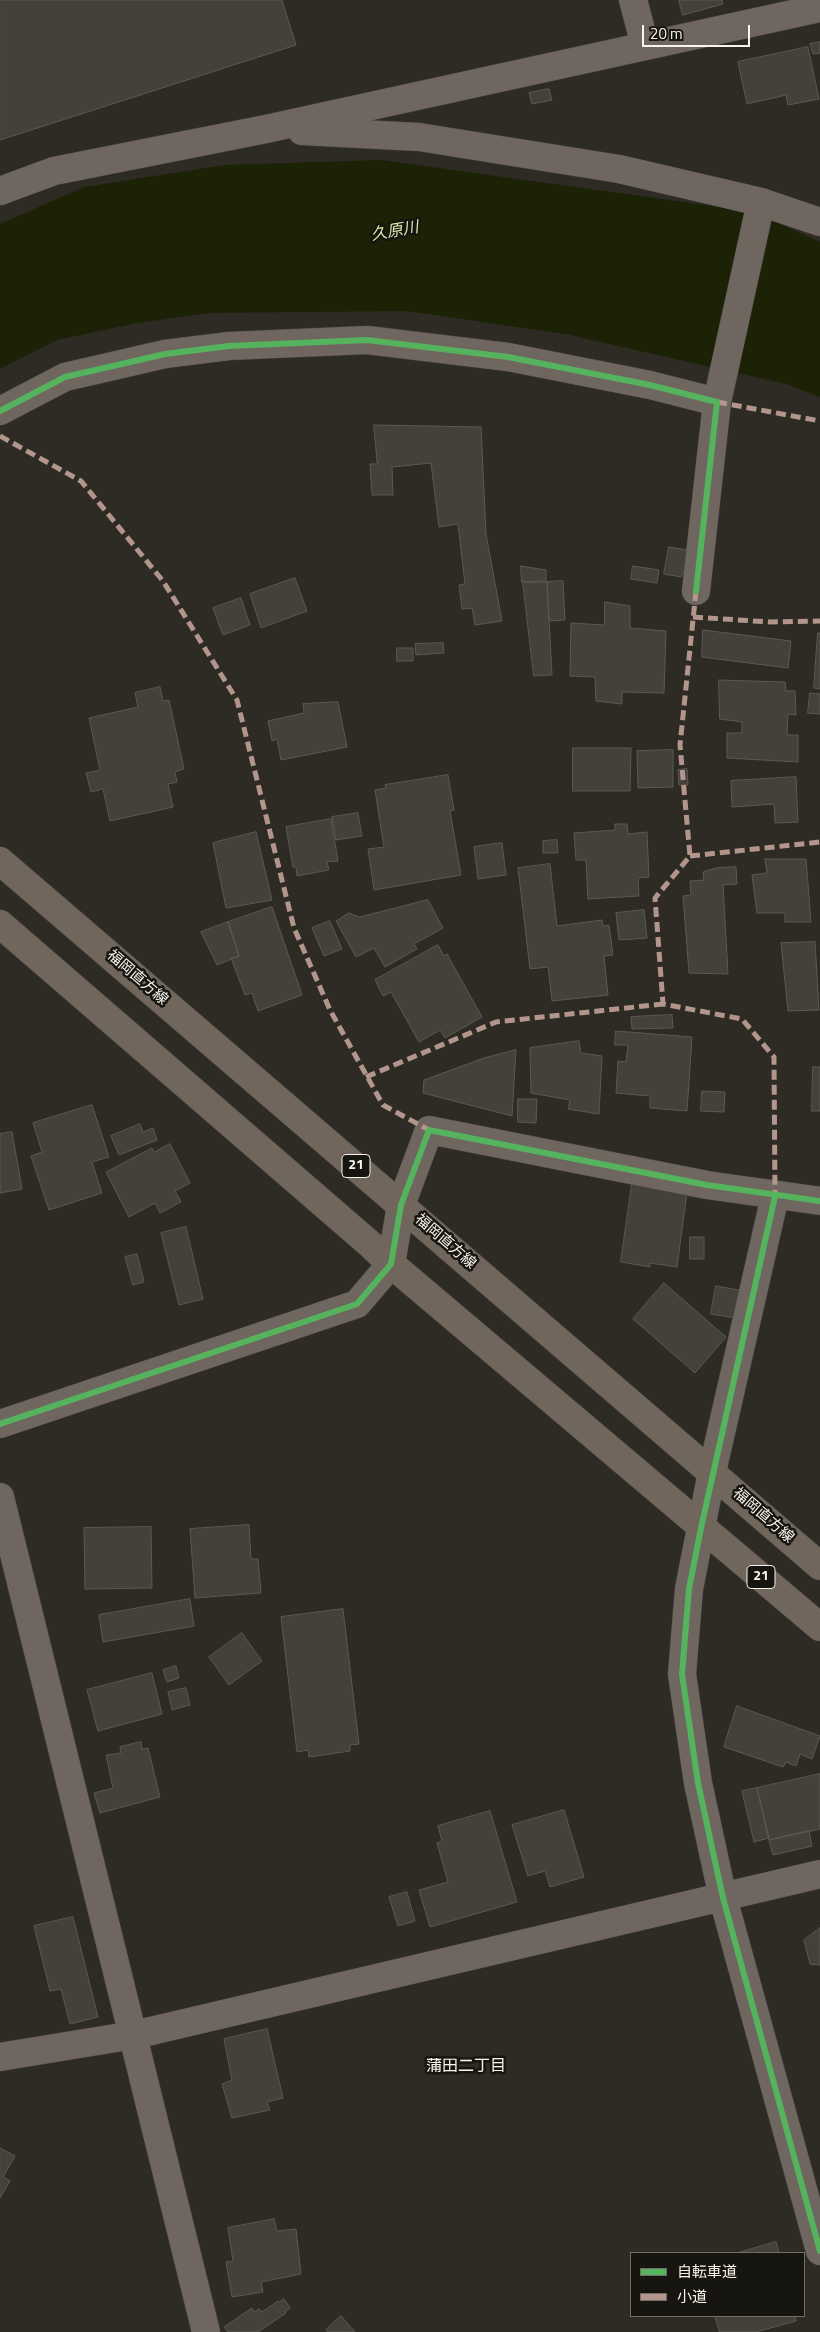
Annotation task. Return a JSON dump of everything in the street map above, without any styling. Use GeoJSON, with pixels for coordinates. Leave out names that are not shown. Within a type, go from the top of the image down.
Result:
{"type":"FeatureCollection","features":[{"type":"Feature","properties":{"kind":"main road","name":"福岡直方線"},"geometry":{"type":"LineString","coordinates":[[0,861],[820,1566]]}},
{"type":"Feature","properties":{"kind":"main road","name":"21"},"geometry":{"type":"LineString","coordinates":[[0,924],[364,1238],[390,1264],[820,1627]]}},
{"type":"Feature","properties":{"kind":"street"},"geometry":{"type":"LineString","coordinates":[[633,0],[645,45]]}},
{"type":"Feature","properties":{"kind":"street"},"geometry":{"type":"LineString","coordinates":[[0,191],[54,171],[266,129],[820,8]]}},
{"type":"Feature","properties":{"kind":"street"},"geometry":{"type":"LineString","coordinates":[[266,129],[420,136],[619,169],[761,202],[820,222]]}},
{"type":"Feature","properties":{"kind":"street"},"geometry":{"type":"LineString","coordinates":[[696,591],[717,402],[761,202]]}},
{"type":"Feature","properties":{"kind":"street"},"geometry":{"type":"LineString","coordinates":[[0,411],[65,377],[165,354],[230,346],[367,340],[508,357],[650,385],[717,402]]}},
{"type":"Feature","properties":{"kind":"street"},"geometry":{"type":"LineString","coordinates":[[0,1424],[357,1304],[390,1264],[401,1205],[429,1130],[775,1196],[820,1201]]}},
{"type":"Feature","properties":{"kind":"street"},"geometry":{"type":"LineString","coordinates":[[775,1196],[712,1472],[689,1589],[682,1674],[698,1783],[723,1898],[820,2251]]}},
{"type":"Feature","properties":{"kind":"street"},"geometry":{"type":"LineString","coordinates":[[0,1497],[206,2332]]}},
{"type":"Feature","properties":{"kind":"street"},"geometry":{"type":"LineString","coordinates":[[0,2057],[134,2035],[681,1905],[723,1898],[820,1874]]}},
{"type":"Feature","properties":{"kind":"water","name":"久原川"},"geometry":{"type":"Polygon","coordinates":[[[381,160],[720,207],[778,223],[820,242],[820,397],[786,384],[565,334],[407,311],[210,313],[137,323],[57,340],[0,369],[0,224],[84,187],[225,165],[381,160]]]}},
{"type":"Feature","properties":{"kind":"building"},"geometry":{"type":"Polygon","coordinates":[[[0,0],[282,0],[296,45],[0,140],[0,0]]]}},
{"type":"Feature","properties":{"kind":"building"},"geometry":{"type":"Polygon","coordinates":[[[679,0],[722,0],[723,4],[683,15],[679,0]]]}},
{"type":"Feature","properties":{"kind":"building"},"geometry":{"type":"Polygon","coordinates":[[[820,42],[820,53],[813,54],[810,44],[820,42]]]}},
{"type":"Feature","properties":{"kind":"building"},"geometry":{"type":"Polygon","coordinates":[[[808,47],[819,99],[788,105],[786,95],[747,104],[738,62],[808,47]]]}},
{"type":"Feature","properties":{"kind":"building"},"geometry":{"type":"Polygon","coordinates":[[[549,89],[552,100],[532,104],[529,93],[549,89]]]}},
{"type":"Feature","properties":{"kind":"building"},"geometry":{"type":"Polygon","coordinates":[[[374,425],[481,427],[486,534],[502,621],[475,625],[472,608],[462,609],[459,585],[465,584],[458,524],[439,527],[431,463],[392,467],[393,495],[372,495],[370,464],[377,464],[374,425]]]}},
{"type":"Feature","properties":{"kind":"building"},"geometry":{"type":"Polygon","coordinates":[[[669,547],[693,551],[681,577],[664,574],[669,547]]]}},
{"type":"Feature","properties":{"kind":"building"},"geometry":{"type":"Polygon","coordinates":[[[521,566],[546,570],[546,581],[522,582],[521,566]]]}},
{"type":"Feature","properties":{"kind":"building"},"geometry":{"type":"Polygon","coordinates":[[[633,566],[659,570],[657,583],[631,579],[633,566]]]}},
{"type":"Feature","properties":{"kind":"building"},"geometry":{"type":"Polygon","coordinates":[[[295,578],[307,611],[261,628],[250,594],[295,578]]]}},
{"type":"Feature","properties":{"kind":"building"},"geometry":{"type":"Polygon","coordinates":[[[563,581],[565,620],[549,621],[547,582],[563,581]]]}},
{"type":"Feature","properties":{"kind":"building"},"geometry":{"type":"Polygon","coordinates":[[[523,582],[547,582],[552,675],[534,676],[523,582]]]}},
{"type":"Feature","properties":{"kind":"building"},"geometry":{"type":"Polygon","coordinates":[[[241,598],[250,625],[223,635],[213,608],[241,598]]]}},
{"type":"Feature","properties":{"kind":"building"},"geometry":{"type":"Polygon","coordinates":[[[605,602],[630,606],[630,628],[666,631],[664,693],[622,692],[622,704],[596,701],[595,677],[570,676],[571,623],[604,625],[605,602]]]}},
{"type":"Feature","properties":{"kind":"building"},"geometry":{"type":"Polygon","coordinates":[[[703,630],[791,641],[788,668],[702,657],[703,630]]]}},
{"type":"Feature","properties":{"kind":"building"},"geometry":{"type":"Polygon","coordinates":[[[818,633],[820,633],[820,689],[814,688],[818,633]]]}},
{"type":"Feature","properties":{"kind":"building"},"geometry":{"type":"Polygon","coordinates":[[[443,643],[444,653],[416,655],[415,644],[443,643]]]}},
{"type":"Feature","properties":{"kind":"building"},"geometry":{"type":"Polygon","coordinates":[[[397,648],[413,648],[413,661],[397,661],[397,648]]]}},
{"type":"Feature","properties":{"kind":"building"},"geometry":{"type":"Polygon","coordinates":[[[719,680],[785,682],[786,691],[795,691],[796,715],[788,714],[787,735],[798,735],[798,762],[727,758],[727,733],[742,733],[742,722],[720,719],[719,680]]]}},
{"type":"Feature","properties":{"kind":"building"},"geometry":{"type":"Polygon","coordinates":[[[160,687],[163,701],[169,700],[184,769],[175,772],[177,782],[168,784],[173,807],[110,821],[103,789],[91,792],[86,773],[100,770],[89,718],[138,707],[135,693],[160,687]]]}},
{"type":"Feature","properties":{"kind":"building"},"geometry":{"type":"Polygon","coordinates":[[[810,693],[820,694],[820,714],[808,713],[810,693]]]}},
{"type":"Feature","properties":{"kind":"building"},"geometry":{"type":"Polygon","coordinates":[[[338,702],[347,747],[281,760],[277,739],[272,741],[268,721],[304,713],[303,704],[338,702]]]}},
{"type":"Feature","properties":{"kind":"building"},"geometry":{"type":"Polygon","coordinates":[[[573,748],[631,748],[630,791],[573,791],[573,748]]]}},
{"type":"Feature","properties":{"kind":"building"},"geometry":{"type":"Polygon","coordinates":[[[673,750],[673,787],[638,788],[637,751],[673,750]]]}},
{"type":"Feature","properties":{"kind":"building"},"geometry":{"type":"Polygon","coordinates":[[[687,769],[688,785],[679,785],[678,770],[687,769]]]}},
{"type":"Feature","properties":{"kind":"building"},"geometry":{"type":"Polygon","coordinates":[[[448,775],[454,810],[450,811],[461,875],[374,890],[368,849],[384,847],[375,790],[386,788],[385,785],[448,775]]]}},
{"type":"Feature","properties":{"kind":"building"},"geometry":{"type":"Polygon","coordinates":[[[796,777],[798,822],[775,823],[774,804],[732,807],[731,781],[796,777]]]}},
{"type":"Feature","properties":{"kind":"building"},"geometry":{"type":"Polygon","coordinates":[[[358,813],[362,836],[336,840],[332,817],[358,813]]]}},
{"type":"Feature","properties":{"kind":"building"},"geometry":{"type":"Polygon","coordinates":[[[331,819],[338,861],[327,862],[329,870],[297,876],[296,867],[293,867],[286,827],[331,819]]]}},
{"type":"Feature","properties":{"kind":"building"},"geometry":{"type":"Polygon","coordinates":[[[615,824],[627,824],[628,834],[647,832],[649,877],[638,878],[639,896],[588,899],[586,860],[576,860],[574,833],[615,830],[615,824]]]}},
{"type":"Feature","properties":{"kind":"building"},"geometry":{"type":"Polygon","coordinates":[[[256,832],[272,900],[226,908],[213,843],[256,832]]]}},
{"type":"Feature","properties":{"kind":"building"},"geometry":{"type":"Polygon","coordinates":[[[557,840],[558,853],[543,853],[543,841],[557,840]]]}},
{"type":"Feature","properties":{"kind":"building"},"geometry":{"type":"Polygon","coordinates":[[[502,843],[506,875],[478,879],[474,847],[502,843]]]}},
{"type":"Feature","properties":{"kind":"building"},"geometry":{"type":"Polygon","coordinates":[[[765,859],[806,859],[811,922],[785,922],[785,913],[757,913],[752,875],[767,873],[765,859]]]}},
{"type":"Feature","properties":{"kind":"building"},"geometry":{"type":"Polygon","coordinates":[[[550,864],[557,926],[602,920],[603,926],[609,925],[613,955],[604,956],[608,995],[552,1001],[548,967],[530,969],[518,868],[550,864]]]}},
{"type":"Feature","properties":{"kind":"building"},"geometry":{"type":"Polygon","coordinates":[[[736,867],[737,884],[723,885],[728,974],[689,973],[683,896],[691,895],[690,881],[704,880],[703,872],[716,868],[736,867]]]}},
{"type":"Feature","properties":{"kind":"building"},"geometry":{"type":"Polygon","coordinates":[[[428,900],[443,928],[414,944],[417,949],[385,967],[374,948],[356,957],[336,921],[349,913],[359,917],[428,900]]]}},
{"type":"Feature","properties":{"kind":"building"},"geometry":{"type":"Polygon","coordinates":[[[272,907],[302,995],[258,1011],[252,993],[245,995],[231,958],[239,956],[228,922],[272,907]]]}},
{"type":"Feature","properties":{"kind":"building"},"geometry":{"type":"Polygon","coordinates":[[[644,910],[647,938],[619,940],[616,913],[644,910]]]}},
{"type":"Feature","properties":{"kind":"building"},"geometry":{"type":"Polygon","coordinates":[[[330,921],[342,949],[324,956],[312,928],[330,921]]]}},
{"type":"Feature","properties":{"kind":"building"},"geometry":{"type":"Polygon","coordinates":[[[228,922],[239,956],[217,965],[201,932],[228,922]]]}},
{"type":"Feature","properties":{"kind":"building"},"geometry":{"type":"Polygon","coordinates":[[[815,942],[819,1010],[788,1011],[781,943],[815,942]]]}},
{"type":"Feature","properties":{"kind":"building"},"geometry":{"type":"Polygon","coordinates":[[[438,945],[444,956],[447,954],[482,1017],[445,1038],[440,1030],[419,1042],[391,992],[383,996],[375,980],[438,945]]]}},
{"type":"Feature","properties":{"kind":"building"},"geometry":{"type":"Polygon","coordinates":[[[672,1015],[673,1028],[632,1029],[631,1017],[672,1015]]]}},
{"type":"Feature","properties":{"kind":"building"},"geometry":{"type":"Polygon","coordinates":[[[616,1031],[692,1037],[687,1111],[650,1108],[650,1096],[616,1093],[618,1061],[626,1062],[628,1045],[615,1045],[616,1031]]]}},
{"type":"Feature","properties":{"kind":"building"},"geometry":{"type":"Polygon","coordinates":[[[579,1041],[581,1053],[602,1056],[599,1114],[568,1109],[570,1100],[531,1093],[530,1048],[579,1041]]]}},
{"type":"Feature","properties":{"kind":"building"},"geometry":{"type":"Polygon","coordinates":[[[516,1050],[512,1116],[423,1093],[424,1080],[484,1058],[516,1050]]]}},
{"type":"Feature","properties":{"kind":"building"},"geometry":{"type":"Polygon","coordinates":[[[813,1067],[820,1067],[820,1111],[812,1111],[813,1067]]]}},
{"type":"Feature","properties":{"kind":"building"},"geometry":{"type":"Polygon","coordinates":[[[702,1091],[725,1092],[724,1112],[701,1111],[702,1091]]]}},
{"type":"Feature","properties":{"kind":"building"},"geometry":{"type":"Polygon","coordinates":[[[518,1099],[537,1099],[536,1123],[518,1122],[518,1099]]]}},
{"type":"Feature","properties":{"kind":"building"},"geometry":{"type":"Polygon","coordinates":[[[92,1105],[109,1157],[92,1162],[102,1193],[49,1210],[31,1156],[42,1152],[33,1123],[92,1105]]]}},
{"type":"Feature","properties":{"kind":"building"},"geometry":{"type":"Polygon","coordinates":[[[140,1124],[143,1132],[153,1128],[157,1140],[119,1155],[111,1136],[140,1124]]]}},
{"type":"Feature","properties":{"kind":"building"},"geometry":{"type":"Polygon","coordinates":[[[12,1132],[22,1189],[0,1193],[0,1134],[12,1132]]]}},
{"type":"Feature","properties":{"kind":"building"},"geometry":{"type":"Polygon","coordinates":[[[170,1144],[190,1183],[175,1191],[181,1202],[160,1213],[155,1203],[129,1217],[106,1172],[152,1148],[154,1152],[170,1144]]]}},
{"type":"Feature","properties":{"kind":"building"},"geometry":{"type":"Polygon","coordinates":[[[633,1177],[688,1185],[677,1267],[650,1263],[650,1267],[621,1262],[633,1177]]]}},
{"type":"Feature","properties":{"kind":"building"},"geometry":{"type":"Polygon","coordinates":[[[186,1227],[203,1299],[179,1305],[161,1233],[186,1227]]]}},
{"type":"Feature","properties":{"kind":"building"},"geometry":{"type":"Polygon","coordinates":[[[690,1237],[704,1237],[704,1259],[690,1259],[690,1237]]]}},
{"type":"Feature","properties":{"kind":"building"},"geometry":{"type":"Polygon","coordinates":[[[137,1254],[144,1282],[133,1285],[125,1257],[137,1254]]]}},
{"type":"Feature","properties":{"kind":"building"},"geometry":{"type":"Polygon","coordinates":[[[664,1283],[726,1337],[695,1373],[633,1319],[664,1283]]]}},
{"type":"Feature","properties":{"kind":"building"},"geometry":{"type":"Polygon","coordinates":[[[716,1286],[739,1290],[735,1318],[711,1314],[716,1286]]]}},
{"type":"Feature","properties":{"kind":"building"},"geometry":{"type":"Polygon","coordinates":[[[249,1525],[251,1559],[258,1559],[261,1593],[195,1598],[190,1529],[249,1525]]]}},
{"type":"Feature","properties":{"kind":"building"},"geometry":{"type":"Polygon","coordinates":[[[151,1527],[152,1588],[85,1589],[84,1528],[151,1527]]]}},
{"type":"Feature","properties":{"kind":"building"},"geometry":{"type":"Polygon","coordinates":[[[190,1599],[194,1626],[103,1642],[99,1615],[190,1599]]]}},
{"type":"Feature","properties":{"kind":"building"},"geometry":{"type":"Polygon","coordinates":[[[343,1609],[359,1744],[350,1745],[350,1751],[309,1757],[308,1750],[297,1752],[281,1617],[343,1609]]]}},
{"type":"Feature","properties":{"kind":"building"},"geometry":{"type":"Polygon","coordinates":[[[242,1633],[262,1661],[229,1685],[209,1657],[242,1633]]]}},
{"type":"Feature","properties":{"kind":"building"},"geometry":{"type":"Polygon","coordinates":[[[176,1666],[179,1678],[167,1682],[163,1670],[176,1666]]]}},
{"type":"Feature","properties":{"kind":"building"},"geometry":{"type":"Polygon","coordinates":[[[152,1673],[162,1714],[98,1731],[87,1690],[152,1673]]]}},
{"type":"Feature","properties":{"kind":"building"},"geometry":{"type":"Polygon","coordinates":[[[186,1688],[190,1705],[172,1710],[168,1692],[186,1688]]]}},
{"type":"Feature","properties":{"kind":"building"},"geometry":{"type":"Polygon","coordinates":[[[737,1706],[820,1736],[812,1759],[800,1754],[796,1766],[786,1762],[783,1767],[724,1747],[737,1706]]]}},
{"type":"Feature","properties":{"kind":"building"},"geometry":{"type":"Polygon","coordinates":[[[141,1742],[142,1749],[148,1748],[160,1797],[100,1813],[94,1793],[113,1788],[106,1755],[121,1753],[120,1747],[141,1742]]]}},
{"type":"Feature","properties":{"kind":"building"},"geometry":{"type":"Polygon","coordinates":[[[820,1774],[820,1829],[769,1840],[757,1788],[820,1774]]]}},
{"type":"Feature","properties":{"kind":"building"},"geometry":{"type":"Polygon","coordinates":[[[757,1788],[769,1838],[754,1842],[742,1791],[757,1788]]]}},
{"type":"Feature","properties":{"kind":"building"},"geometry":{"type":"Polygon","coordinates":[[[564,1810],[584,1877],[550,1887],[545,1871],[528,1876],[512,1825],[564,1810]]]}},
{"type":"Feature","properties":{"kind":"building"},"geometry":{"type":"Polygon","coordinates":[[[490,1811],[517,1902],[430,1927],[419,1890],[448,1882],[437,1843],[442,1841],[438,1826],[490,1811]]]}},
{"type":"Feature","properties":{"kind":"building"},"geometry":{"type":"Polygon","coordinates":[[[809,1831],[812,1846],[773,1855],[769,1840],[809,1831]]]}},
{"type":"Feature","properties":{"kind":"building"},"geometry":{"type":"Polygon","coordinates":[[[407,1892],[415,1921],[398,1926],[389,1897],[407,1892]]]}},
{"type":"Feature","properties":{"kind":"building"},"geometry":{"type":"Polygon","coordinates":[[[73,1917],[98,2017],[70,2024],[61,1989],[50,1991],[34,1926],[73,1917]]]}},
{"type":"Feature","properties":{"kind":"building"},"geometry":{"type":"Polygon","coordinates":[[[820,1928],[820,1965],[810,1964],[804,1940],[820,1928]]]}},
{"type":"Feature","properties":{"kind":"building"},"geometry":{"type":"Polygon","coordinates":[[[267,2029],[283,2098],[267,2102],[270,2110],[232,2118],[222,2084],[232,2080],[224,2039],[267,2029]]]}},
{"type":"Feature","properties":{"kind":"building"},"geometry":{"type":"Polygon","coordinates":[[[0,2148],[15,2156],[3,2177],[10,2181],[0,2198],[0,2148]]]}},
{"type":"Feature","properties":{"kind":"building"},"geometry":{"type":"Polygon","coordinates":[[[274,2219],[277,2231],[296,2229],[301,2274],[261,2282],[263,2292],[232,2297],[226,2262],[233,2261],[228,2228],[274,2219]]]}},
{"type":"Feature","properties":{"kind":"building"},"geometry":{"type":"Polygon","coordinates":[[[776,2242],[779,2252],[741,2252],[776,2242]]]}},
{"type":"Feature","properties":{"kind":"building"},"geometry":{"type":"Polygon","coordinates":[[[284,2299],[290,2308],[286,2313],[258,2332],[228,2332],[224,2327],[252,2308],[254,2312],[259,2309],[262,2312],[284,2299]]]}},
{"type":"Feature","properties":{"kind":"building"},"geometry":{"type":"Polygon","coordinates":[[[341,2316],[355,2332],[328,2332],[326,2330],[341,2316]]]}},
{"type":"Feature","properties":{"kind":"building"},"geometry":{"type":"Polygon","coordinates":[[[715,2317],[795,2317],[796,2321],[756,2332],[720,2332],[715,2317]]]}},
{"type":"Feature","properties":{"kind":"marked path"},"geometry":{"type":"LineString","coordinates":[[717,402],[820,421]]}},
{"type":"Feature","properties":{"kind":"marked path"},"geometry":{"type":"LineString","coordinates":[[0,436],[81,481],[163,581],[237,700],[294,928],[330,1010],[383,1105],[429,1130]]}},
{"type":"Feature","properties":{"kind":"marked path"},"geometry":{"type":"LineString","coordinates":[[696,591],[680,745],[690,856],[655,898],[663,1004],[742,1019],[774,1057],[775,1196]]}},
{"type":"Feature","properties":{"kind":"marked path"},"geometry":{"type":"LineString","coordinates":[[693,617],[770,622],[820,621]]}},
{"type":"Feature","properties":{"kind":"marked path"},"geometry":{"type":"LineString","coordinates":[[690,856],[820,842]]}},
{"type":"Feature","properties":{"kind":"marked path"},"geometry":{"type":"LineString","coordinates":[[366,1077],[496,1022],[663,1004]]}},
{"type":"Feature","properties":{"kind":"cycle path"},"geometry":{"type":"LineString","coordinates":[[0,411],[65,377],[165,354],[229,346],[367,340],[508,357],[650,385],[717,402],[696,591]]}},
{"type":"Feature","properties":{"kind":"cycle path"},"geometry":{"type":"LineString","coordinates":[[0,1424],[357,1304],[391,1264],[401,1205],[429,1130],[707,1185],[820,1201]]}},
{"type":"Feature","properties":{"kind":"cycle path"},"geometry":{"type":"LineString","coordinates":[[775,1196],[689,1589],[682,1674],[698,1783],[723,1898],[820,2251]]}},
{"type":"Feature","properties":{"kind":"district","name":"蒲田二丁目"},"geometry":{"type":"Point","coordinates":[466,2067]}}]}
